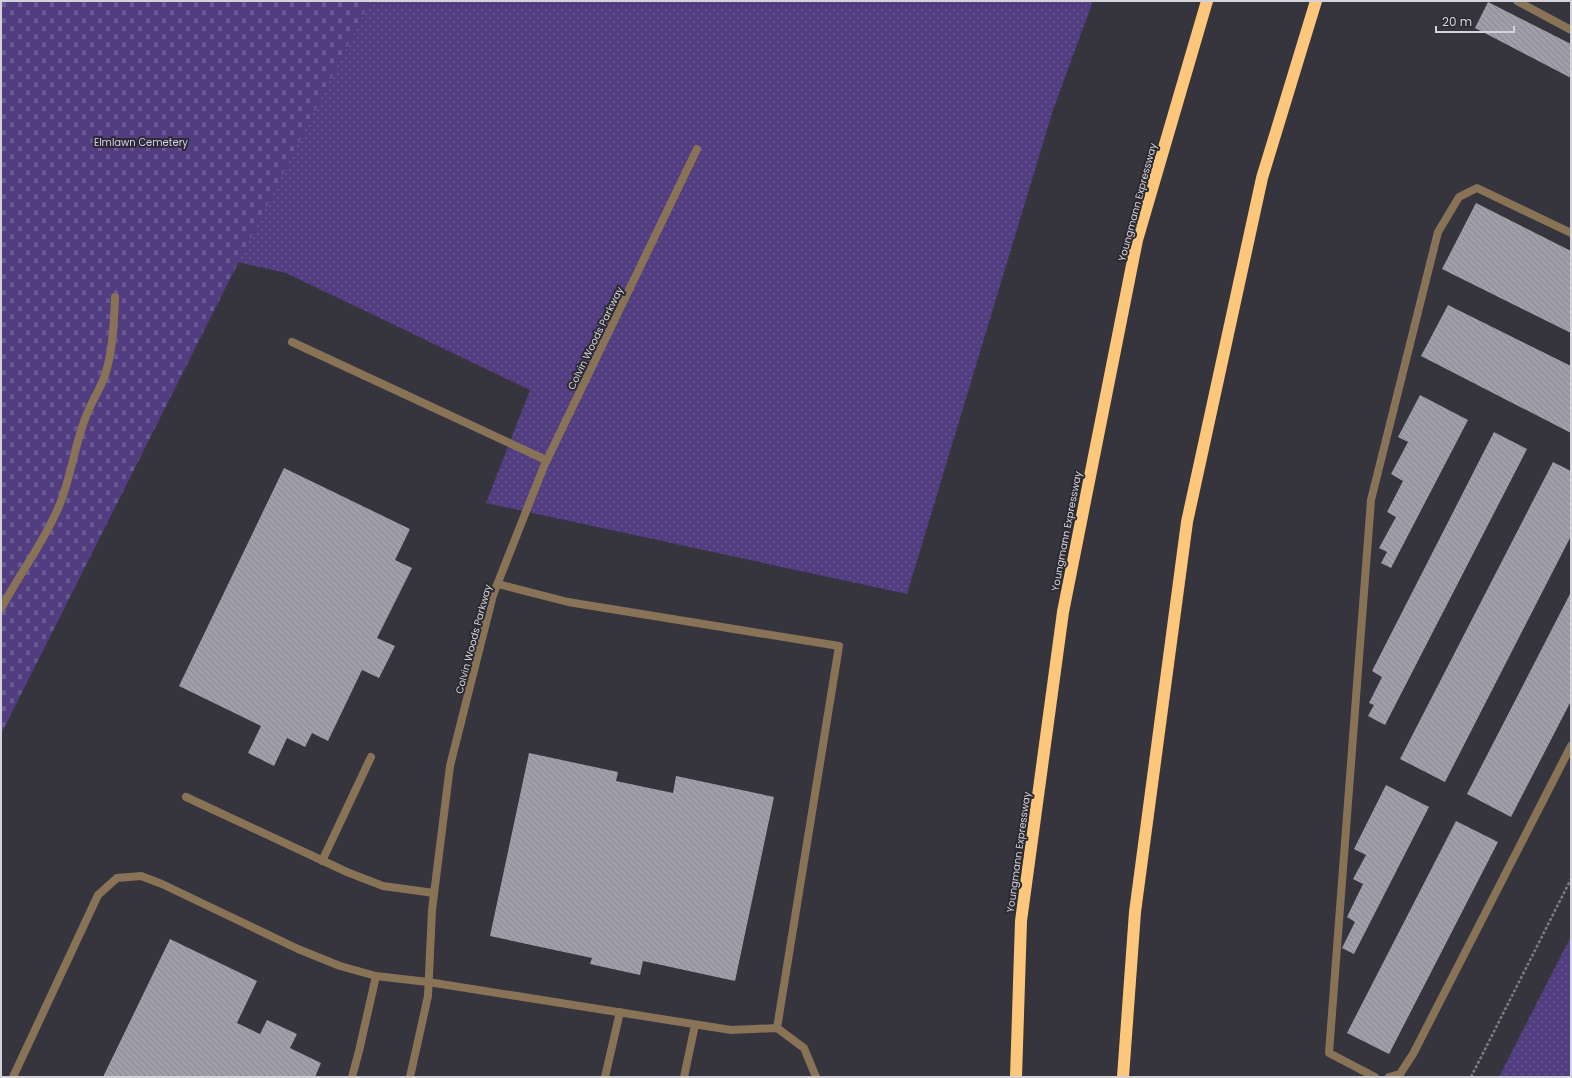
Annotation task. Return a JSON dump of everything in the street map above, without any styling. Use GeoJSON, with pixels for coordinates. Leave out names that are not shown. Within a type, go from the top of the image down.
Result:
{"type":"FeatureCollection","features":[{"type":"Feature","properties":{"kind":"highway","name":"Youngmann Expressway"},"geometry":{"type":"LineString","coordinates":[[1016,1077],[1021,921],[1063,612],[1137,240],[1207,1]]}},
{"type":"Feature","properties":{"kind":"highway"},"geometry":{"type":"LineString","coordinates":[[1123,1077],[1135,912],[1187,522],[1262,178],[1316,1]]}},
{"type":"Feature","properties":{"kind":"street"},"geometry":{"type":"LineString","coordinates":[[1517,1],[1571,30]]}},
{"type":"Feature","properties":{"kind":"street","name":"Colvin Woods Parkway"},"geometry":{"type":"LineString","coordinates":[[410,1077],[428,996],[434,893],[450,766],[493,595],[546,460],[697,149]]}},
{"type":"Feature","properties":{"kind":"street"},"geometry":{"type":"LineString","coordinates":[[1375,1077],[1329,1053],[1371,500],[1438,232],[1459,198],[1477,188],[1571,233]]}},
{"type":"Feature","properties":{"kind":"street"},"geometry":{"type":"LineString","coordinates":[[1,609],[49,529],[60,506],[69,480],[77,442],[85,418],[105,375],[114,327],[115,297]]}},
{"type":"Feature","properties":{"kind":"street"},"geometry":{"type":"LineString","coordinates":[[292,342],[546,460]]}},
{"type":"Feature","properties":{"kind":"street"},"geometry":{"type":"LineString","coordinates":[[498,584],[568,602],[839,646],[777,1028]]}},
{"type":"Feature","properties":{"kind":"street"},"geometry":{"type":"LineString","coordinates":[[1389,1077],[1400,1074],[1413,1054],[1571,746]]}},
{"type":"Feature","properties":{"kind":"street"},"geometry":{"type":"LineString","coordinates":[[322,861],[370,757]]}},
{"type":"Feature","properties":{"kind":"street"},"geometry":{"type":"LineString","coordinates":[[186,797],[322,861],[383,886],[434,893]]}},
{"type":"Feature","properties":{"kind":"street"},"geometry":{"type":"LineString","coordinates":[[13,1077],[98,895],[117,878],[140,876],[162,884],[298,949],[340,966],[376,976],[428,982],[731,1030],[777,1028],[804,1048],[816,1077]]}},
{"type":"Feature","properties":{"kind":"street"},"geometry":{"type":"LineString","coordinates":[[352,1077],[376,976]]}},
{"type":"Feature","properties":{"kind":"street"},"geometry":{"type":"LineString","coordinates":[[605,1077],[620,1012]]}},
{"type":"Feature","properties":{"kind":"street"},"geometry":{"type":"LineString","coordinates":[[684,1077],[695,1025]]}},
{"type":"Feature","properties":{"kind":"path"},"geometry":{"type":"LineString","coordinates":[[1471,1077],[1571,879]]}},
{"type":"Feature","properties":{"kind":"green space","name":"Elmlawn Cemetery"},"geometry":{"type":"Polygon","coordinates":[[[1,1],[370,1],[1,734],[1,1]]]}},
{"type":"Feature","properties":{"kind":"green space"},"geometry":{"type":"Polygon","coordinates":[[[370,1],[1093,1],[1053,110],[907,594],[486,503],[530,390],[286,273],[238,262],[370,1]]]}},
{"type":"Feature","properties":{"kind":"green space"},"geometry":{"type":"Polygon","coordinates":[[[1571,936],[1571,1077],[1499,1077],[1571,936]]]}},
{"type":"Feature","properties":{"kind":"building"},"geometry":{"type":"Polygon","coordinates":[[[1488,2],[1571,44],[1571,78],[1475,28],[1488,2]]]}},
{"type":"Feature","properties":{"kind":"building"},"geometry":{"type":"Polygon","coordinates":[[[1476,203],[1571,251],[1571,333],[1442,269],[1476,203]]]}},
{"type":"Feature","properties":{"kind":"building"},"geometry":{"type":"Polygon","coordinates":[[[1448,305],[1571,366],[1571,433],[1421,356],[1448,305]]]}},
{"type":"Feature","properties":{"kind":"building"},"geometry":{"type":"Polygon","coordinates":[[[1420,395],[1468,420],[1391,568],[1381,563],[1387,552],[1379,548],[1396,517],[1387,512],[1403,481],[1391,474],[1408,442],[1398,437],[1420,395]]]}},
{"type":"Feature","properties":{"kind":"building"},"geometry":{"type":"Polygon","coordinates":[[[1494,432],[1527,449],[1385,725],[1368,716],[1374,705],[1369,703],[1382,677],[1372,671],[1494,432]]]}},
{"type":"Feature","properties":{"kind":"building"},"geometry":{"type":"Polygon","coordinates":[[[1553,462],[1571,471],[1571,536],[1445,782],[1400,759],[1553,462]]]}},
{"type":"Feature","properties":{"kind":"building"},"geometry":{"type":"Polygon","coordinates":[[[284,468],[410,529],[395,560],[412,568],[377,638],[395,646],[379,678],[362,670],[328,741],[312,733],[305,747],[287,738],[274,766],[248,753],[261,726],[179,686],[284,468]]]}},
{"type":"Feature","properties":{"kind":"building"},"geometry":{"type":"Polygon","coordinates":[[[1571,592],[1571,701],[1511,817],[1467,794],[1571,592]]]}},
{"type":"Feature","properties":{"kind":"building"},"geometry":{"type":"Polygon","coordinates":[[[529,753],[618,772],[616,781],[673,793],[676,776],[774,797],[735,981],[643,961],[640,975],[590,964],[592,958],[490,936],[529,753]]]}},
{"type":"Feature","properties":{"kind":"building"},"geometry":{"type":"Polygon","coordinates":[[[1386,785],[1429,807],[1354,954],[1342,948],[1355,922],[1347,917],[1363,884],[1353,879],[1366,855],[1354,849],[1386,785]]]}},
{"type":"Feature","properties":{"kind":"building"},"geometry":{"type":"Polygon","coordinates":[[[1456,821],[1498,842],[1389,1054],[1347,1033],[1456,821]]]}},
{"type":"Feature","properties":{"kind":"building"},"geometry":{"type":"Polygon","coordinates":[[[170,939],[257,981],[237,1023],[260,1034],[267,1020],[297,1034],[290,1048],[321,1063],[315,1077],[103,1077],[170,939]]]}}]}
